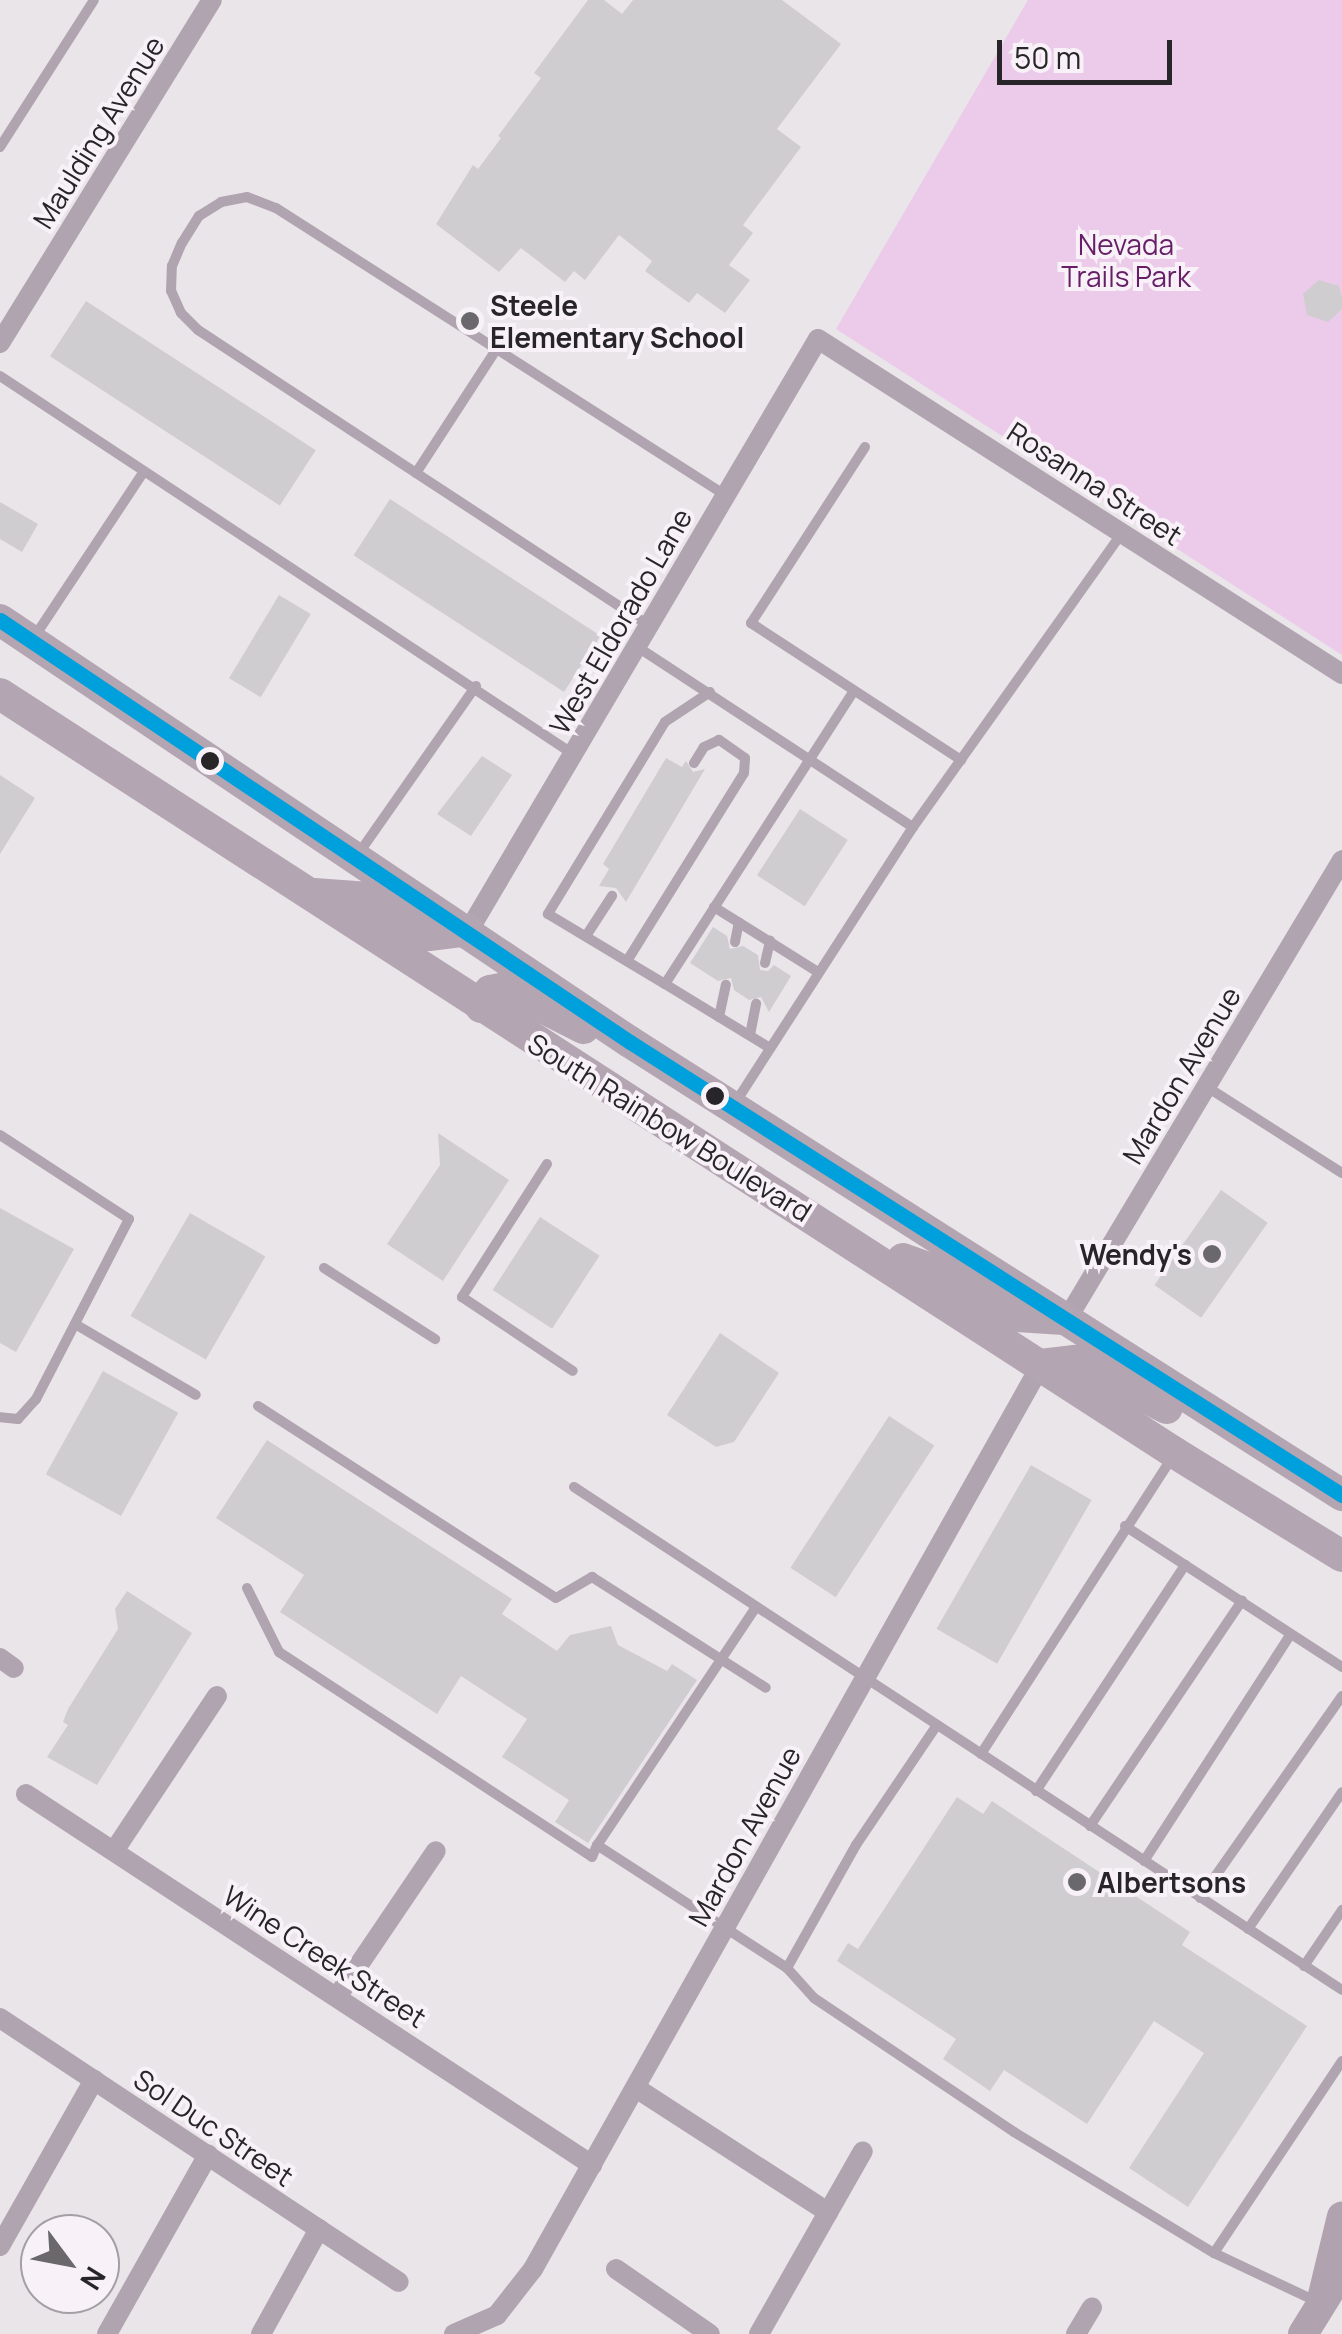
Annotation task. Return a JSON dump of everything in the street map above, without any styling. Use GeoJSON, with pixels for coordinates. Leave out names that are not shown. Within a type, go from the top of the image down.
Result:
{"type":"FeatureCollection","features":[{"type":"Feature","properties":{"kind":"main road","name":"South Rainbow Boulevard"},"geometry":{"type":"LineString","coordinates":[[0,620],[16,641],[469,930],[630,1042],[1342,1495]]}},
{"type":"Feature","properties":{"kind":"main road","name":"South Rainbow Boulevard"},"geometry":{"type":"LineString","coordinates":[[0,694],[1175,1453],[1342,1556]]}},
{"type":"Feature","properties":{"kind":"main road"},"geometry":{"type":"LineString","coordinates":[[310,894],[368,898],[429,935],[469,930]]}},
{"type":"Feature","properties":{"kind":"main road"},"geometry":{"type":"LineString","coordinates":[[481,1007],[490,991],[506,988],[569,1024],[630,1042]]}},
{"type":"Feature","properties":{"kind":"main road"},"geometry":{"type":"LineString","coordinates":[[847,1239],[952,1278],[1015,1316],[1066,1319]]}},
{"type":"Feature","properties":{"kind":"main road"},"geometry":{"type":"LineString","coordinates":[[1041,1365],[1075,1360],[1179,1414],[1252,1438]]}},
{"type":"Feature","properties":{"kind":"main road"},"geometry":{"type":"LineString","coordinates":[[1320,2303],[1342,2216]]}},
{"type":"Feature","properties":{"kind":"main road"},"geometry":{"type":"LineString","coordinates":[[1303,2334],[1342,2272]]}},
{"type":"Feature","properties":{"kind":"street","name":"Maulding Avenue"},"geometry":{"type":"LineString","coordinates":[[0,343],[212,0]]}},
{"type":"Feature","properties":{"kind":"street","name":"West Eldorado Lane"},"geometry":{"type":"LineString","coordinates":[[469,930],[818,339]]}},
{"type":"Feature","properties":{"kind":"street","name":"Rosanna Street"},"geometry":{"type":"LineString","coordinates":[[818,339],[1342,674]]}},
{"type":"Feature","properties":{"kind":"street","name":"Mardon Avenue"},"geometry":{"type":"LineString","coordinates":[[1066,1319],[1342,860]]}},
{"type":"Feature","properties":{"kind":"street","name":"Mardon Avenue"},"geometry":{"type":"LineString","coordinates":[[454,2334],[483,2322],[515,2296],[636,2088],[1041,1365]]}},
{"type":"Feature","properties":{"kind":"street"},"geometry":{"type":"LineString","coordinates":[[114,1851],[217,1696]]}},
{"type":"Feature","properties":{"kind":"street","name":"Wine Creek Street"},"geometry":{"type":"LineString","coordinates":[[26,1794],[592,2164]]}},
{"type":"Feature","properties":{"kind":"street"},"geometry":{"type":"LineString","coordinates":[[338,1997],[436,1851]]}},
{"type":"Feature","properties":{"kind":"street","name":"Sol Duc Street"},"geometry":{"type":"LineString","coordinates":[[0,2018],[398,2282]]}},
{"type":"Feature","properties":{"kind":"street"},"geometry":{"type":"LineString","coordinates":[[0,2246],[94,2080]]}},
{"type":"Feature","properties":{"kind":"street"},"geometry":{"type":"LineString","coordinates":[[636,2088],[828,2212]]}},
{"type":"Feature","properties":{"kind":"street"},"geometry":{"type":"LineString","coordinates":[[759,2334],[862,2151]]}},
{"type":"Feature","properties":{"kind":"street"},"geometry":{"type":"LineString","coordinates":[[107,2334],[208,2156]]}},
{"type":"Feature","properties":{"kind":"street"},"geometry":{"type":"LineString","coordinates":[[261,2334],[319,2229]]}},
{"type":"Feature","properties":{"kind":"street"},"geometry":{"type":"LineString","coordinates":[[616,2269],[710,2334]]}},
{"type":"Feature","properties":{"kind":"street"},"geometry":{"type":"LineString","coordinates":[[1076,2334],[1092,2306]]}},
{"type":"Feature","properties":{"kind":"lane"},"geometry":{"type":"LineString","coordinates":[[0,147],[94,0]]}},
{"type":"Feature","properties":{"kind":"lane"},"geometry":{"type":"LineString","coordinates":[[648,625],[198,330],[180,312],[172,291],[172,266],[199,216],[221,202],[247,197],[276,208],[726,495]]}},
{"type":"Feature","properties":{"kind":"lane"},"geometry":{"type":"LineString","coordinates":[[416,473],[496,350]]}},
{"type":"Feature","properties":{"kind":"lane"},"geometry":{"type":"LineString","coordinates":[[0,376],[574,754]]}},
{"type":"Feature","properties":{"kind":"lane"},"geometry":{"type":"LineString","coordinates":[[865,447],[751,624],[961,760]]}},
{"type":"Feature","properties":{"kind":"lane"},"geometry":{"type":"LineString","coordinates":[[16,641],[143,473]]}},
{"type":"Feature","properties":{"kind":"lane"},"geometry":{"type":"LineString","coordinates":[[734,1106],[913,828],[1122,533]]}},
{"type":"Feature","properties":{"kind":"lane"},"geometry":{"type":"LineString","coordinates":[[636,646],[913,828]]}},
{"type":"Feature","properties":{"kind":"lane"},"geometry":{"type":"LineString","coordinates":[[356,857],[476,686]]}},
{"type":"Feature","properties":{"kind":"lane"},"geometry":{"type":"LineString","coordinates":[[710,692],[665,722],[548,914],[770,1048]]}},
{"type":"Feature","properties":{"kind":"lane"},"geometry":{"type":"LineString","coordinates":[[665,984],[853,692]]}},
{"type":"Feature","properties":{"kind":"lane"},"geometry":{"type":"LineString","coordinates":[[627,961],[744,773],[745,758],[719,740],[704,747],[694,763]]}},
{"type":"Feature","properties":{"kind":"lane"},"geometry":{"type":"LineString","coordinates":[[586,936],[612,896]]}},
{"type":"Feature","properties":{"kind":"lane"},"geometry":{"type":"LineString","coordinates":[[714,907],[818,972]]}},
{"type":"Feature","properties":{"kind":"lane"},"geometry":{"type":"LineString","coordinates":[[735,942],[739,922]]}},
{"type":"Feature","properties":{"kind":"lane"},"geometry":{"type":"LineString","coordinates":[[765,962],[770,941]]}},
{"type":"Feature","properties":{"kind":"lane"},"geometry":{"type":"LineString","coordinates":[[719,1017],[726,985]]}},
{"type":"Feature","properties":{"kind":"lane"},"geometry":{"type":"LineString","coordinates":[[750,1036],[756,1004]]}},
{"type":"Feature","properties":{"kind":"lane"},"geometry":{"type":"LineString","coordinates":[[1206,1087],[1342,1172]]}},
{"type":"Feature","properties":{"kind":"lane"},"geometry":{"type":"LineString","coordinates":[[0,1135],[129,1219],[36,1400],[18,1418],[0,1417]]}},
{"type":"Feature","properties":{"kind":"lane"},"geometry":{"type":"LineString","coordinates":[[547,1164],[462,1297],[573,1371]]}},
{"type":"Feature","properties":{"kind":"lane"},"geometry":{"type":"LineString","coordinates":[[324,1268],[435,1339]]}},
{"type":"Feature","properties":{"kind":"lane"},"geometry":{"type":"LineString","coordinates":[[75,1324],[196,1395]]}},
{"type":"Feature","properties":{"kind":"lane"},"geometry":{"type":"LineString","coordinates":[[258,1406],[556,1598],[592,1577],[766,1688]]}},
{"type":"Feature","properties":{"kind":"lane"},"geometry":{"type":"LineString","coordinates":[[980,1754],[1175,1453]]}},
{"type":"Feature","properties":{"kind":"lane"},"geometry":{"type":"LineString","coordinates":[[574,1486],[1342,1990]]}},
{"type":"Feature","properties":{"kind":"lane"},"geometry":{"type":"LineString","coordinates":[[1125,1526],[1342,1667]]}},
{"type":"Feature","properties":{"kind":"lane"},"geometry":{"type":"LineString","coordinates":[[1036,1790],[1186,1565]]}},
{"type":"Feature","properties":{"kind":"lane"},"geometry":{"type":"LineString","coordinates":[[247,1588],[279,1652],[592,1858],[756,1607]]}},
{"type":"Feature","properties":{"kind":"lane"},"geometry":{"type":"LineString","coordinates":[[1090,1826],[1242,1601]]}},
{"type":"Feature","properties":{"kind":"lane"},"geometry":{"type":"LineString","coordinates":[[1144,1861],[1291,1634]]}},
{"type":"Feature","properties":{"kind":"lane"},"geometry":{"type":"LineString","coordinates":[[1200,1898],[1340,1702]]}},
{"type":"Feature","properties":{"kind":"lane"},"geometry":{"type":"LineString","coordinates":[[787,1968],[856,1845],[937,1726]]}},
{"type":"Feature","properties":{"kind":"lane"},"geometry":{"type":"LineString","coordinates":[[1248,1929],[1342,1792]]}},
{"type":"Feature","properties":{"kind":"lane"},"geometry":{"type":"LineString","coordinates":[[597,1845],[787,1968],[814,1998],[1014,2132],[1214,2253],[1320,2303]]}},
{"type":"Feature","properties":{"kind":"lane"},"geometry":{"type":"LineString","coordinates":[[1304,1966],[1342,1910]]}},
{"type":"Feature","properties":{"kind":"lane"},"geometry":{"type":"LineString","coordinates":[[1214,2253],[1342,2061]]}},
{"type":"Feature","properties":{"kind":"green space","name":"Nevada Trails Park"},"geometry":{"type":"Polygon","coordinates":[[[1028,0],[1342,0],[1342,655],[836,329],[1028,0]]]}},
{"type":"Feature","properties":{"kind":"building","name":"Steele Elementary School"},"geometry":{"type":"Polygon","coordinates":[[[588,0],[604,0],[622,14],[633,0],[782,0],[841,44],[777,129],[801,147],[743,225],[753,233],[729,265],[750,280],[725,313],[697,293],[689,303],[645,271],[652,261],[619,235],[585,280],[574,271],[565,282],[521,248],[499,272],[436,224],[473,165],[478,169],[501,138],[498,136],[541,78],[534,73],[588,0]]]}},
{"type":"Feature","properties":{"kind":"building"},"geometry":{"type":"Polygon","coordinates":[[[1319,280],[1339,286],[1342,298],[1342,309],[1328,322],[1307,315],[1303,294],[1319,280]]]}},
{"type":"Feature","properties":{"kind":"building"},"geometry":{"type":"Polygon","coordinates":[[[86,301],[316,450],[280,506],[50,356],[86,301]]]}},
{"type":"Feature","properties":{"kind":"building"},"geometry":{"type":"Polygon","coordinates":[[[390,499],[601,636],[564,692],[354,555],[390,499]]]}},
{"type":"Feature","properties":{"kind":"building"},"geometry":{"type":"Polygon","coordinates":[[[0,502],[38,524],[22,552],[0,539],[0,502]]]}},
{"type":"Feature","properties":{"kind":"building"},"geometry":{"type":"Polygon","coordinates":[[[279,595],[311,614],[261,697],[229,678],[279,595]]]}},
{"type":"Feature","properties":{"kind":"building"},"geometry":{"type":"Polygon","coordinates":[[[482,756],[512,775],[471,836],[437,814],[482,756]]]}},
{"type":"Feature","properties":{"kind":"building"},"geometry":{"type":"Polygon","coordinates":[[[666,758],[682,767],[686,761],[693,772],[705,769],[626,902],[616,888],[599,886],[609,869],[603,864],[666,758]]]}},
{"type":"Feature","properties":{"kind":"building"},"geometry":{"type":"Polygon","coordinates":[[[0,775],[35,798],[0,854],[0,775]]]}},
{"type":"Feature","properties":{"kind":"building"},"geometry":{"type":"Polygon","coordinates":[[[800,809],[848,840],[805,906],[757,875],[800,809]]]}},
{"type":"Feature","properties":{"kind":"building"},"geometry":{"type":"Polygon","coordinates":[[[713,927],[727,936],[730,949],[743,946],[758,955],[760,970],[768,971],[774,965],[791,976],[769,1012],[761,997],[749,1000],[734,990],[731,978],[718,981],[690,963],[713,927]]]}},
{"type":"Feature","properties":{"kind":"building"},"geometry":{"type":"Polygon","coordinates":[[[438,1133],[509,1180],[443,1281],[387,1244],[440,1165],[438,1133]]]}},
{"type":"Feature","properties":{"kind":"building","name":"Wendy's"},"geometry":{"type":"Polygon","coordinates":[[[1221,1190],[1268,1223],[1201,1318],[1154,1285],[1221,1190]]]}},
{"type":"Feature","properties":{"kind":"building"},"geometry":{"type":"Polygon","coordinates":[[[0,1208],[74,1249],[16,1352],[0,1343],[0,1208]]]}},
{"type":"Feature","properties":{"kind":"building"},"geometry":{"type":"Polygon","coordinates":[[[190,1213],[265,1256],[206,1360],[130,1316],[190,1213]]]}},
{"type":"Feature","properties":{"kind":"building"},"geometry":{"type":"Polygon","coordinates":[[[540,1217],[600,1256],[552,1329],[493,1290],[540,1217]]]}},
{"type":"Feature","properties":{"kind":"building"},"geometry":{"type":"Polygon","coordinates":[[[720,1333],[779,1373],[734,1442],[716,1447],[667,1415],[720,1333]]]}},
{"type":"Feature","properties":{"kind":"building"},"geometry":{"type":"Polygon","coordinates":[[[103,1371],[178,1413],[121,1516],[46,1474],[103,1371]]]}},
{"type":"Feature","properties":{"kind":"building"},"geometry":{"type":"Polygon","coordinates":[[[889,1416],[934,1445],[836,1597],[790,1568],[889,1416]]]}},
{"type":"Feature","properties":{"kind":"building"},"geometry":{"type":"Polygon","coordinates":[[[267,1440],[512,1599],[502,1614],[557,1651],[570,1635],[611,1626],[618,1645],[667,1671],[672,1664],[697,1680],[588,1843],[555,1822],[569,1800],[502,1757],[527,1719],[461,1676],[437,1714],[280,1612],[304,1575],[216,1518],[267,1440]]]}},
{"type":"Feature","properties":{"kind":"building"},"geometry":{"type":"Polygon","coordinates":[[[1031,1465],[1092,1500],[997,1664],[936,1629],[1031,1465]]]}},
{"type":"Feature","properties":{"kind":"building"},"geometry":{"type":"Polygon","coordinates":[[[127,1591],[192,1633],[97,1785],[47,1757],[68,1725],[63,1722],[68,1709],[118,1629],[115,1609],[127,1591]]]}},
{"type":"Feature","properties":{"kind":"building"},"geometry":{"type":"Polygon","coordinates":[[[957,1797],[983,1814],[992,1801],[1190,1932],[1182,1945],[1307,2026],[1188,2207],[1129,2168],[1204,2053],[1154,2021],[1087,2124],[1004,2070],[990,2091],[943,2059],[956,2039],[837,1961],[848,1943],[858,1949],[957,1797]]]}},
{"type":"Feature","properties":{"kind":"transit line"},"geometry":{"type":"LineString","coordinates":[[0,620],[630,1042],[1342,1495]]}},
{"type":"Feature","properties":{"kind":"place","name":"Steele Elementary School"},"geometry":{"type":"Point","coordinates":[470,321]}},
{"type":"Feature","properties":{"kind":"place","name":"Wendy's"},"geometry":{"type":"Point","coordinates":[1212,1254]}},
{"type":"Feature","properties":{"kind":"place","name":"Albertsons"},"geometry":{"type":"Point","coordinates":[1077,1882]}}]}
